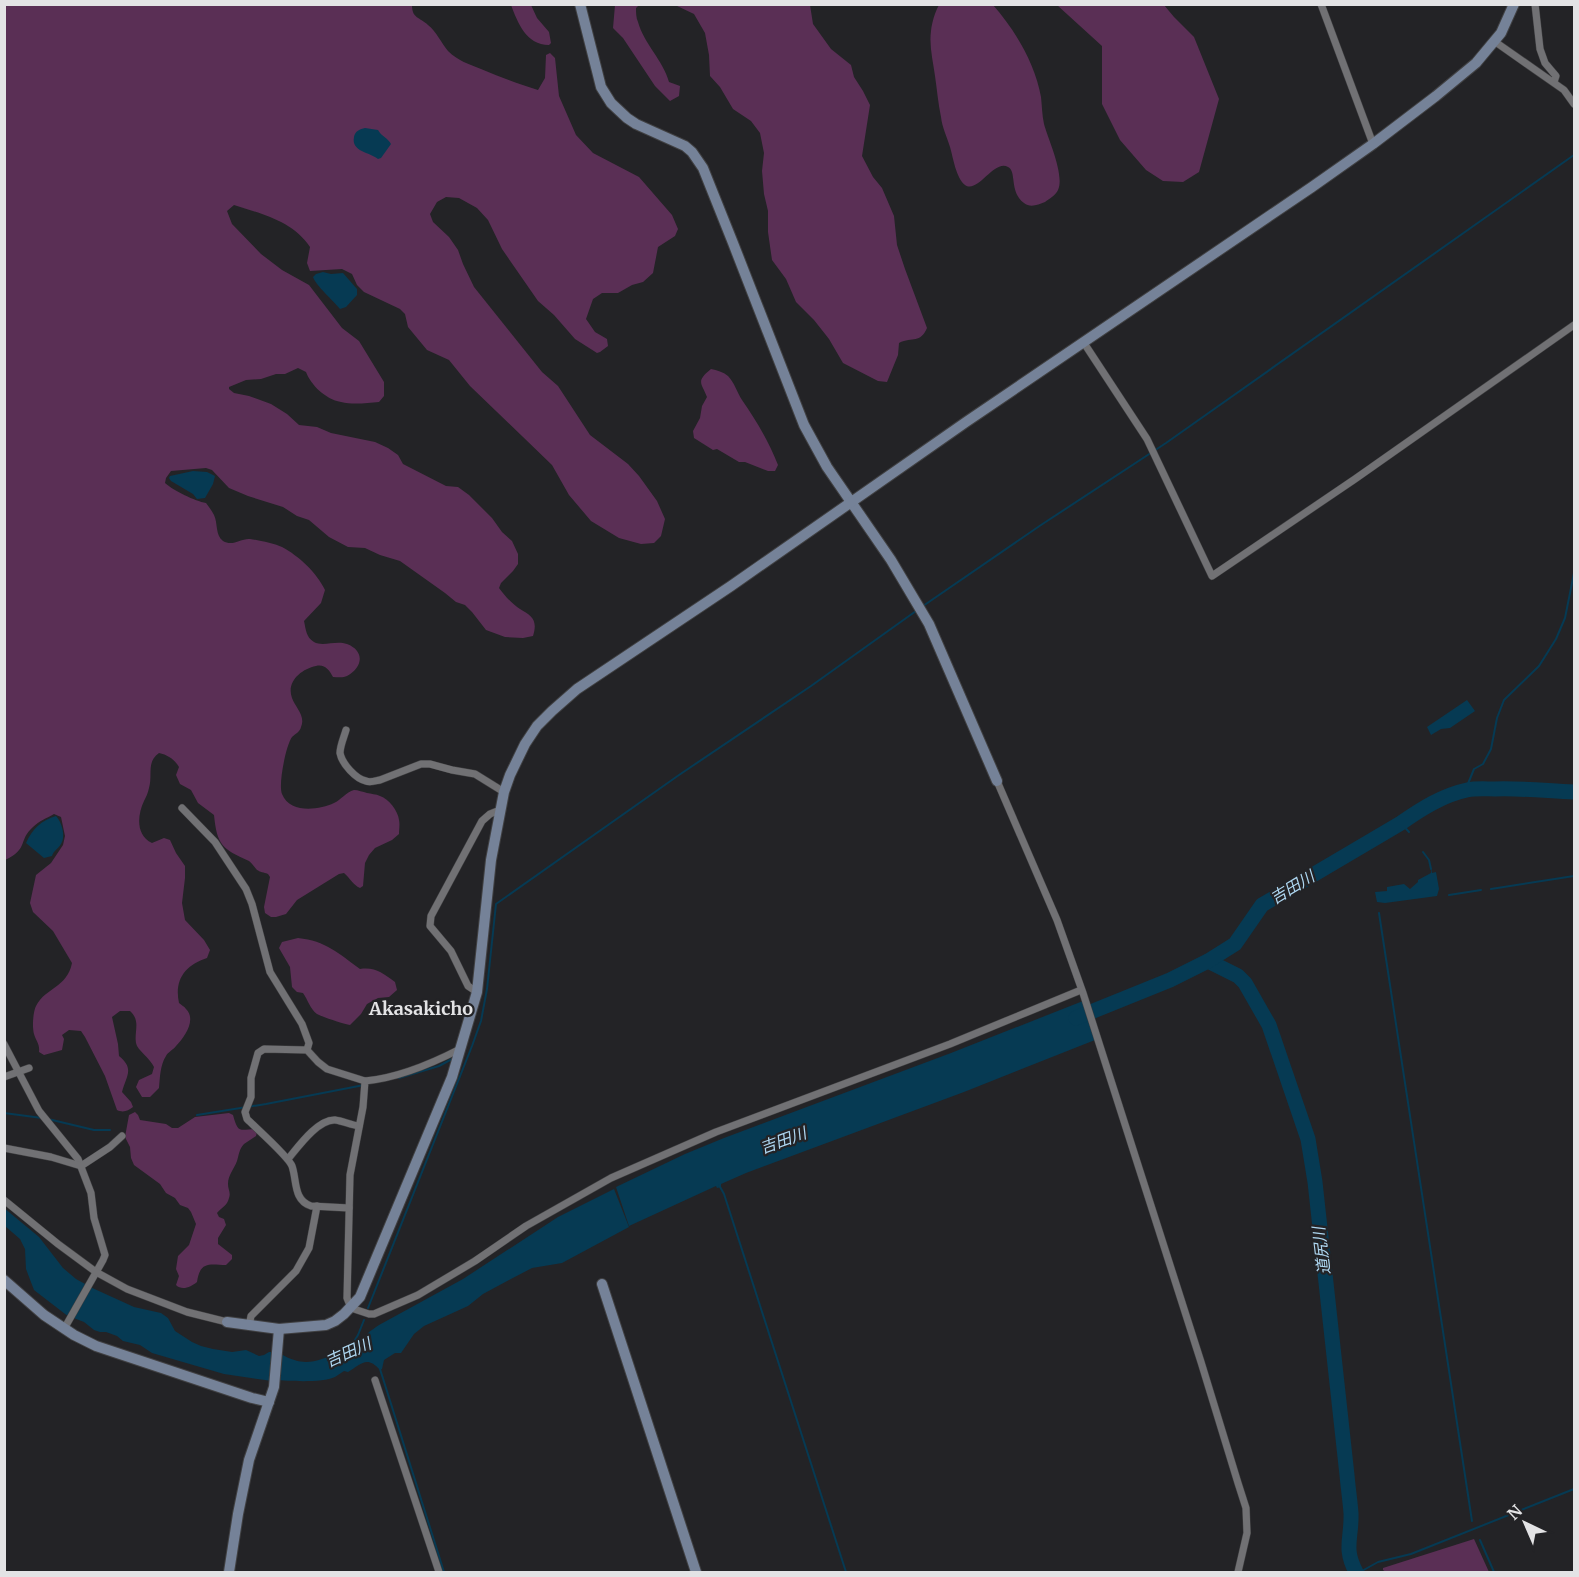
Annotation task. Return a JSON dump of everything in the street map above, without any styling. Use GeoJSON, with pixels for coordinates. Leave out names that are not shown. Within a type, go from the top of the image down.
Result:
{"type":"FeatureCollection","features":[{"type":"Feature","properties":{"kind":"street"},"geometry":{"type":"LineString","coordinates":[[580,4],[599,81],[611,103],[636,124],[685,146],[703,168],[804,425],[839,487],[891,560],[929,624],[1057,920],[1202,1362],[1245,1508],[1247,1533],[1238,1572]]}},
{"type":"Feature","properties":{"kind":"street"},"geometry":{"type":"LineString","coordinates":[[1321,4],[1373,144]]}},
{"type":"Feature","properties":{"kind":"street"},"geometry":{"type":"LineString","coordinates":[[4,1200],[95,1274],[187,1312],[279,1332],[327,1325],[335,1321],[360,1297],[452,1077],[477,992],[491,860],[504,792],[525,744],[537,726],[577,689],[731,586],[966,422],[1312,188],[1373,144],[1465,74],[1501,33],[1514,4]]}},
{"type":"Feature","properties":{"kind":"street"},"geometry":{"type":"LineString","coordinates":[[1535,4],[1540,49],[1545,63],[1556,76],[1554,82]]}},
{"type":"Feature","properties":{"kind":"street"},"geometry":{"type":"LineString","coordinates":[[1494,41],[1554,82],[1575,104]]}},
{"type":"Feature","properties":{"kind":"street"},"geometry":{"type":"LineString","coordinates":[[1084,343],[1147,439],[1212,576],[1575,325]]}},
{"type":"Feature","properties":{"kind":"street"},"geometry":{"type":"LineString","coordinates":[[346,730],[341,756],[351,771],[364,781],[373,782],[421,764],[430,764],[475,774],[504,792]]}},
{"type":"Feature","properties":{"kind":"street"},"geometry":{"type":"LineString","coordinates":[[182,808],[215,842],[246,889],[270,972],[302,1024],[309,1043],[307,1050]]}},
{"type":"Feature","properties":{"kind":"street"},"geometry":{"type":"LineString","coordinates":[[477,992],[468,986],[451,951],[430,926],[431,916],[483,821],[490,814],[500,810]]}},
{"type":"Feature","properties":{"kind":"street"},"geometry":{"type":"LineString","coordinates":[[365,1085],[350,1175],[347,1298],[351,1308],[374,1314],[418,1295],[476,1261],[526,1226],[622,1173],[717,1132],[1082,992]]}},
{"type":"Feature","properties":{"kind":"street"},"geometry":{"type":"LineString","coordinates":[[4,1044],[37,1108],[78,1159],[91,1193],[94,1218],[105,1255],[65,1326]]}},
{"type":"Feature","properties":{"kind":"street"},"geometry":{"type":"LineString","coordinates":[[349,1208],[307,1205],[296,1187],[292,1165],[288,1159],[247,1119],[245,1112],[251,1097],[250,1082],[260,1051],[264,1049],[307,1050],[327,1069],[365,1085],[426,1066],[461,1049]]}},
{"type":"Feature","properties":{"kind":"street"},"geometry":{"type":"LineString","coordinates":[[4,1077],[29,1068]]}},
{"type":"Feature","properties":{"kind":"street"},"geometry":{"type":"LineString","coordinates":[[288,1159],[313,1131],[326,1122],[335,1120],[359,1126]]}},
{"type":"Feature","properties":{"kind":"street"},"geometry":{"type":"LineString","coordinates":[[4,1148],[51,1157],[81,1166],[111,1147],[122,1136]]}},
{"type":"Feature","properties":{"kind":"street"},"geometry":{"type":"LineString","coordinates":[[249,1326],[251,1316],[288,1281],[301,1263],[309,1248],[317,1206]]}},
{"type":"Feature","properties":{"kind":"street"},"geometry":{"type":"LineString","coordinates":[[4,1280],[44,1315],[96,1346],[269,1402]]}},
{"type":"Feature","properties":{"kind":"street"},"geometry":{"type":"LineString","coordinates":[[602,1284],[696,1572]]}},
{"type":"Feature","properties":{"kind":"street"},"geometry":{"type":"LineString","coordinates":[[229,1572],[249,1460],[274,1387],[279,1332]]}},
{"type":"Feature","properties":{"kind":"street"},"geometry":{"type":"LineString","coordinates":[[375,1380],[439,1572]]}},
{"type":"Feature","properties":{"kind":"shaded area"},"geometry":{"type":"Polygon","coordinates":[[[5,5],[412,5],[415,15],[431,28],[448,51],[468,64],[502,78],[538,90],[545,78],[546,55],[550,53],[555,58],[559,96],[576,135],[593,153],[639,177],[672,215],[678,229],[675,236],[658,247],[653,273],[643,282],[618,293],[602,293],[593,299],[586,319],[595,332],[607,339],[608,346],[597,353],[575,339],[538,301],[502,249],[488,220],[477,208],[459,198],[446,197],[437,202],[430,214],[433,222],[449,237],[458,250],[474,287],[542,372],[558,386],[590,435],[628,464],[657,501],[665,519],[661,536],[654,543],[641,544],[619,538],[591,521],[569,495],[552,465],[470,386],[449,360],[427,350],[408,327],[405,314],[400,309],[364,292],[357,285],[352,274],[342,269],[310,271],[307,263],[310,247],[303,238],[286,225],[266,215],[234,205],[227,211],[232,224],[261,254],[282,270],[309,285],[342,328],[359,341],[384,382],[384,396],[379,402],[370,403],[335,400],[319,391],[306,372],[298,368],[285,374],[246,380],[229,389],[234,393],[271,404],[299,425],[317,427],[331,433],[375,442],[398,455],[403,464],[446,486],[458,487],[469,495],[512,541],[518,554],[518,564],[499,588],[514,605],[531,616],[535,626],[533,636],[523,638],[505,637],[486,630],[465,605],[456,602],[400,561],[365,548],[348,547],[329,537],[309,520],[283,507],[229,488],[212,470],[206,468],[171,471],[165,483],[185,495],[206,503],[214,515],[219,536],[223,541],[234,543],[250,539],[275,545],[301,560],[317,577],[325,590],[321,603],[304,621],[308,636],[318,643],[347,644],[353,647],[359,655],[359,664],[347,676],[333,677],[326,668],[319,666],[300,673],[293,682],[291,692],[302,723],[300,730],[292,737],[287,748],[281,782],[282,794],[291,805],[305,809],[334,803],[354,790],[377,795],[387,800],[395,809],[399,822],[399,834],[375,848],[369,855],[365,863],[363,886],[360,888],[344,873],[339,874],[297,900],[286,914],[271,917],[265,913],[264,907],[270,877],[268,874],[258,870],[249,861],[222,845],[214,815],[198,803],[191,790],[180,784],[176,775],[179,767],[177,764],[159,753],[155,757],[151,765],[149,790],[140,813],[139,825],[143,835],[152,843],[164,838],[170,840],[185,866],[182,903],[185,920],[210,950],[207,958],[187,969],[180,980],[179,1003],[189,1013],[190,1023],[182,1038],[164,1060],[159,1088],[150,1097],[142,1097],[136,1087],[139,1080],[152,1074],[154,1067],[137,1046],[135,1019],[130,1011],[120,1011],[112,1017],[119,1056],[128,1069],[122,1092],[133,1107],[123,1111],[117,1110],[105,1076],[81,1031],[69,1030],[62,1035],[64,1039],[62,1050],[44,1055],[39,1052],[34,1034],[33,1020],[36,1006],[45,995],[66,978],[72,963],[53,931],[33,912],[30,903],[36,875],[51,863],[63,845],[65,836],[61,817],[54,814],[40,821],[28,832],[17,852],[5,860],[5,5]]]}},
{"type":"Feature","properties":{"kind":"shaded area"},"geometry":{"type":"Polygon","coordinates":[[[511,5],[531,5],[537,18],[549,32],[551,43],[549,45],[534,41],[524,32],[511,5]]]}},
{"type":"Feature","properties":{"kind":"shaded area"},"geometry":{"type":"Polygon","coordinates":[[[615,5],[639,5],[636,13],[641,30],[669,82],[680,86],[679,96],[670,101],[655,86],[623,38],[613,28],[615,5]]]}},
{"type":"Feature","properties":{"kind":"shaded area"},"geometry":{"type":"Polygon","coordinates":[[[675,5],[810,5],[813,24],[831,49],[851,65],[854,77],[870,105],[862,156],[873,177],[882,188],[894,216],[897,245],[927,328],[919,338],[899,343],[898,355],[887,382],[878,381],[843,363],[829,339],[796,302],[786,279],[772,260],[762,171],[764,153],[760,133],[751,121],[733,109],[720,87],[710,76],[705,33],[694,14],[675,5]]]}},
{"type":"Feature","properties":{"kind":"shaded area"},"geometry":{"type":"Polygon","coordinates":[[[939,5],[993,5],[1023,48],[1038,84],[1044,124],[1059,175],[1060,183],[1057,192],[1045,202],[1026,205],[1016,193],[1011,169],[1008,167],[997,168],[975,185],[965,185],[959,178],[942,121],[930,42],[931,28],[939,5]]]}},
{"type":"Feature","properties":{"kind":"shaded area"},"geometry":{"type":"Polygon","coordinates":[[[1057,5],[1164,5],[1194,37],[1219,99],[1199,172],[1183,182],[1163,181],[1146,170],[1120,140],[1102,104],[1102,46],[1057,5]]]}},
{"type":"Feature","properties":{"kind":"shaded area"},"geometry":{"type":"Polygon","coordinates":[[[711,369],[724,373],[732,381],[771,448],[778,465],[775,471],[739,462],[694,438],[693,431],[707,397],[701,380],[711,369]]]}},
{"type":"Feature","properties":{"kind":"shaded area"},"geometry":{"type":"Polygon","coordinates":[[[298,938],[324,945],[360,969],[379,971],[395,982],[397,990],[389,997],[378,998],[367,1004],[350,1025],[317,1014],[303,993],[297,992],[292,987],[290,967],[279,948],[282,942],[298,938]]]}},
{"type":"Feature","properties":{"kind":"shaded area"},"geometry":{"type":"Polygon","coordinates":[[[135,1112],[140,1120],[166,1124],[172,1128],[178,1128],[195,1117],[229,1113],[233,1115],[238,1128],[255,1129],[257,1132],[256,1136],[241,1148],[229,1178],[228,1201],[217,1213],[224,1219],[226,1225],[218,1238],[218,1244],[232,1255],[232,1259],[226,1265],[207,1265],[198,1275],[197,1282],[186,1288],[176,1285],[179,1276],[176,1269],[178,1256],[189,1245],[196,1224],[188,1208],[180,1205],[175,1198],[166,1193],[160,1184],[134,1165],[125,1137],[129,1115],[135,1112]]]}},
{"type":"Feature","properties":{"kind":"shaded area"},"geometry":{"type":"Polygon","coordinates":[[[1474,1539],[1489,1572],[1386,1572],[1383,1570],[1383,1568],[1474,1539]]]}},
{"type":"Feature","properties":{"kind":"water"},"geometry":{"type":"Polygon","coordinates":[[[365,128],[378,130],[391,144],[381,158],[378,159],[355,146],[355,133],[365,128]]]}},
{"type":"Feature","properties":{"kind":"water"},"geometry":{"type":"Polygon","coordinates":[[[323,272],[343,273],[357,289],[357,295],[346,307],[340,309],[315,281],[313,277],[323,272]]]}},
{"type":"Feature","properties":{"kind":"water"},"geometry":{"type":"Polygon","coordinates":[[[193,471],[207,472],[215,476],[205,498],[197,499],[169,478],[193,471]]]}},
{"type":"Feature","properties":{"kind":"water"},"geometry":{"type":"Polygon","coordinates":[[[1467,700],[1475,711],[1450,728],[1441,729],[1431,735],[1427,727],[1467,700]]]}},
{"type":"Feature","properties":{"kind":"water"},"geometry":{"type":"Polygon","coordinates":[[[56,816],[63,830],[63,838],[52,856],[44,858],[26,843],[38,826],[56,816]]]}},
{"type":"Feature","properties":{"kind":"water"},"geometry":{"type":"Polygon","coordinates":[[[1431,868],[1432,873],[1436,872],[1439,889],[1437,896],[1377,902],[1375,892],[1387,891],[1387,887],[1404,884],[1410,889],[1418,880],[1431,873],[1431,868]]]}},
{"type":"Feature","properties":{"kind":"water"},"geometry":{"type":"Polygon","coordinates":[[[1083,1001],[1095,1040],[964,1092],[746,1173],[721,1184],[721,1187],[716,1186],[629,1226],[616,1187],[724,1138],[1083,1001]]]}},
{"type":"Feature","properties":{"kind":"water"},"geometry":{"type":"Polygon","coordinates":[[[614,1189],[629,1227],[562,1263],[532,1268],[483,1294],[468,1306],[424,1326],[414,1334],[401,1353],[395,1353],[384,1360],[382,1369],[364,1362],[330,1379],[275,1380],[281,1354],[297,1361],[311,1362],[356,1346],[379,1325],[463,1279],[558,1217],[614,1189]]]}},
{"type":"Feature","properties":{"kind":"water"},"geometry":{"type":"Polygon","coordinates":[[[4,1208],[39,1237],[63,1268],[87,1285],[69,1317],[34,1290],[26,1269],[25,1249],[20,1239],[5,1226],[4,1208]]]}},
{"type":"Feature","properties":{"kind":"water"},"geometry":{"type":"Polygon","coordinates":[[[88,1286],[134,1307],[161,1313],[168,1318],[175,1331],[201,1346],[232,1352],[246,1350],[259,1356],[275,1352],[272,1381],[224,1374],[152,1353],[140,1345],[123,1341],[106,1332],[94,1330],[84,1322],[71,1317],[88,1286]]]}},
{"type":"Feature","properties":{"kind":"waterway"},"geometry":{"type":"LineString","coordinates":[[923,606],[1166,443],[1574,155]]}},
{"type":"Feature","properties":{"kind":"waterway"},"geometry":{"type":"LineString","coordinates":[[1465,791],[1474,769],[1483,764],[1491,749],[1497,718],[1504,700],[1539,666],[1556,639],[1565,618],[1574,573]]}},
{"type":"Feature","properties":{"kind":"waterway"},"geometry":{"type":"LineString","coordinates":[[368,1308],[481,1021],[487,989],[496,904],[916,611]]}},
{"type":"Feature","properties":{"kind":"waterway","name":"吉田川"},"geometry":{"type":"LineString","coordinates":[[1076,1018],[1170,980],[1208,961],[1235,944],[1262,905],[1441,799],[1458,792],[1478,789],[1574,792]]}},
{"type":"Feature","properties":{"kind":"waterway"},"geometry":{"type":"LineString","coordinates":[[1401,823],[1409,832]]}},
{"type":"Feature","properties":{"kind":"waterway"},"geometry":{"type":"LineString","coordinates":[[1423,852],[1429,860],[1431,869]]}},
{"type":"Feature","properties":{"kind":"waterway"},"geometry":{"type":"LineString","coordinates":[[1491,889],[1574,876]]}},
{"type":"Feature","properties":{"kind":"waterway"},"geometry":{"type":"LineString","coordinates":[[1449,895],[1481,890]]}},
{"type":"Feature","properties":{"kind":"waterway"},"geometry":{"type":"LineString","coordinates":[[1379,913],[1472,1521]]}},
{"type":"Feature","properties":{"kind":"waterway","name":"道尻川"},"geometry":{"type":"LineString","coordinates":[[1208,961],[1238,976],[1245,983],[1269,1025],[1308,1139],[1315,1182],[1351,1508],[1349,1549],[1356,1572]]}},
{"type":"Feature","properties":{"kind":"waterway"},"geometry":{"type":"LineString","coordinates":[[399,1078],[439,1066],[452,1059]]}},
{"type":"Feature","properties":{"kind":"waterway"},"geometry":{"type":"LineString","coordinates":[[197,1115],[364,1085]]}},
{"type":"Feature","properties":{"kind":"waterway"},"geometry":{"type":"LineString","coordinates":[[4,1113],[42,1118]]}},
{"type":"Feature","properties":{"kind":"waterway"},"geometry":{"type":"LineString","coordinates":[[48,1119],[94,1130],[110,1130]]}},
{"type":"Feature","properties":{"kind":"waterway"},"geometry":{"type":"LineString","coordinates":[[719,1185],[724,1194],[846,1572]]}},
{"type":"Feature","properties":{"kind":"waterway"},"geometry":{"type":"LineString","coordinates":[[348,1351],[364,1320]]}},
{"type":"Feature","properties":{"kind":"waterway"},"geometry":{"type":"LineString","coordinates":[[380,1369],[444,1572]]}},
{"type":"Feature","properties":{"kind":"waterway"},"geometry":{"type":"LineString","coordinates":[[1360,1572],[1378,1562],[1411,1554],[1574,1489]]}},
{"type":"Feature","properties":{"kind":"waterway"},"geometry":{"type":"LineString","coordinates":[[1480,1540],[1494,1572]]}},
{"type":"Feature","properties":{"kind":"district","name":"Akasakicho"},"geometry":{"type":"Point","coordinates":[421,1008]}}]}
